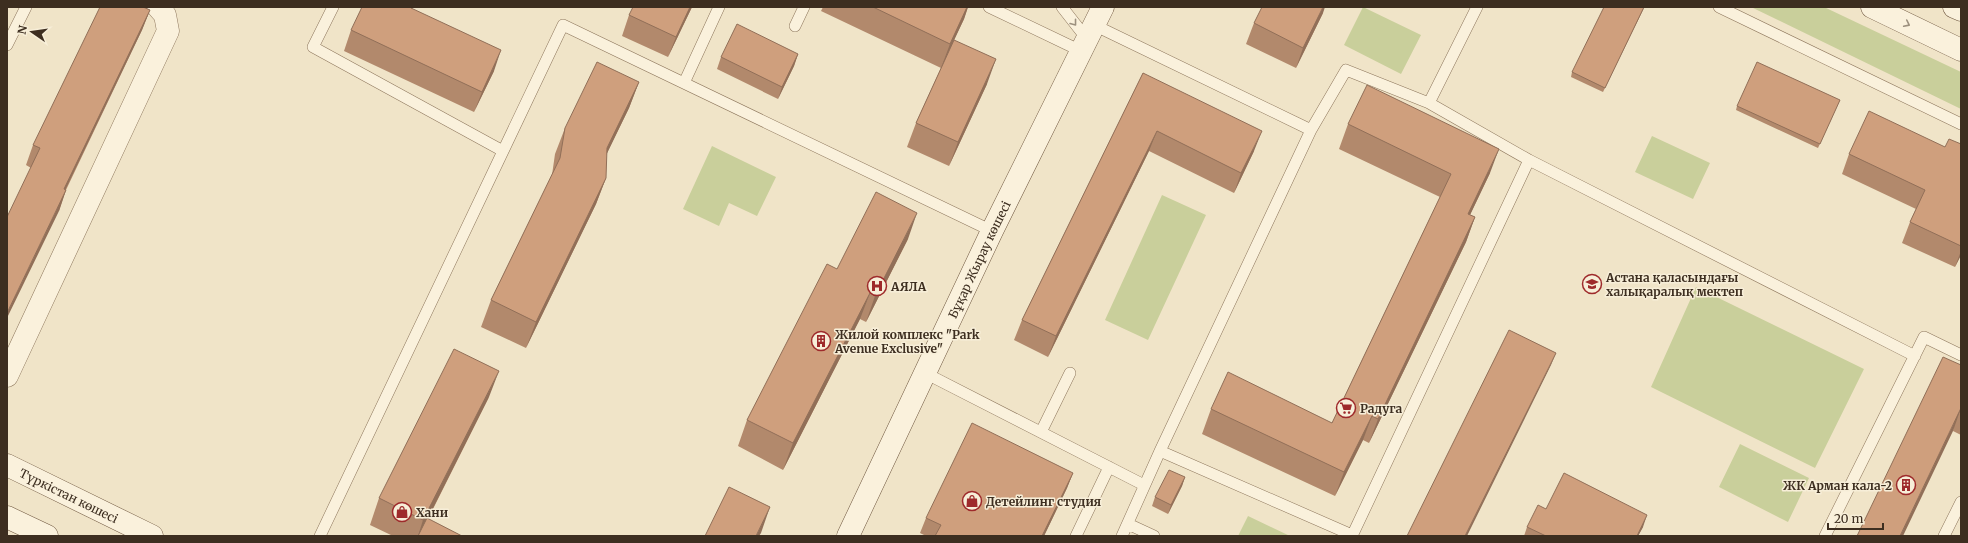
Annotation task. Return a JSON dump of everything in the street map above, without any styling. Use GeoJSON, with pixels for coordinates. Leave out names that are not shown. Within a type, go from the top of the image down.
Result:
{"type":"FeatureCollection","features":[{"type":"Feature","properties":{"kind":"street"},"geometry":{"type":"LineString","coordinates":[[7,376],[168,31],[165,15],[158,7]]}},
{"type":"Feature","properties":{"kind":"street"},"geometry":{"type":"LineString","coordinates":[[1872,7],[1961,50]]}},
{"type":"Feature","properties":{"kind":"street"},"geometry":{"type":"LineString","coordinates":[[1954,7],[1961,10]]}},
{"type":"Feature","properties":{"kind":"street","name":"Бұқар Жырау көшесі"},"geometry":{"type":"LineString","coordinates":[[848,536],[992,231],[1091,31]]}},
{"type":"Feature","properties":{"kind":"street","name":"Түркістан көшесі"},"geometry":{"type":"LineString","coordinates":[[7,465],[152,536]]}},
{"type":"Feature","properties":{"kind":"street"},"geometry":{"type":"LineString","coordinates":[[7,517],[47,536]]}},
{"type":"Feature","properties":{"kind":"lane"},"geometry":{"type":"LineString","coordinates":[[7,45],[26,7]]}},
{"type":"Feature","properties":{"kind":"lane"},"geometry":{"type":"LineString","coordinates":[[333,7],[313,47],[503,151]]}},
{"type":"Feature","properties":{"kind":"lane"},"geometry":{"type":"LineString","coordinates":[[684,82],[719,7]]}},
{"type":"Feature","properties":{"kind":"lane"},"geometry":{"type":"LineString","coordinates":[[795,26],[804,7]]}},
{"type":"Feature","properties":{"kind":"lane"},"geometry":{"type":"LineString","coordinates":[[989,7],[1091,31],[1311,130]]}},
{"type":"Feature","properties":{"kind":"lane"},"geometry":{"type":"LineString","coordinates":[[1062,7],[1091,31]]}},
{"type":"Feature","properties":{"kind":"lane"},"geometry":{"type":"LineString","coordinates":[[1428,103],[1477,7]]}},
{"type":"Feature","properties":{"kind":"lane"},"geometry":{"type":"LineString","coordinates":[[1719,7],[1961,124]]}},
{"type":"Feature","properties":{"kind":"lane"},"geometry":{"type":"LineString","coordinates":[[320,536],[563,25],[992,231]]}},
{"type":"Feature","properties":{"kind":"lane"},"geometry":{"type":"LineString","coordinates":[[1122,536],[1144,485],[1311,130],[1346,70],[1428,103],[1529,160],[1915,356]]}},
{"type":"Feature","properties":{"kind":"lane"},"geometry":{"type":"LineString","coordinates":[[1160,451],[1352,536],[1529,160]]}},
{"type":"Feature","properties":{"kind":"lane"},"geometry":{"type":"LineString","coordinates":[[1826,536],[1924,337],[1961,355]]}},
{"type":"Feature","properties":{"kind":"lane"},"geometry":{"type":"LineString","coordinates":[[924,373],[1144,485]]}},
{"type":"Feature","properties":{"kind":"lane"},"geometry":{"type":"LineString","coordinates":[[1041,432],[1070,373]]}},
{"type":"Feature","properties":{"kind":"lane"},"geometry":{"type":"LineString","coordinates":[[1076,536],[1109,467]]}},
{"type":"Feature","properties":{"kind":"lane"},"geometry":{"type":"LineString","coordinates":[[1944,536],[1961,502]]}},
{"type":"Feature","properties":{"kind":"lane"},"geometry":{"type":"LineString","coordinates":[[1128,524],[1154,536]]}},
{"type":"Feature","properties":{"kind":"green space"},"geometry":{"type":"Polygon","coordinates":[[[1363,7],[1421,35],[1401,74],[1344,45],[1363,7]]]}},
{"type":"Feature","properties":{"kind":"green space"},"geometry":{"type":"Polygon","coordinates":[[[1751,7],[1824,7],[1961,72],[1961,109],[1751,7]]]}},
{"type":"Feature","properties":{"kind":"green space"},"geometry":{"type":"Polygon","coordinates":[[[1652,136],[1710,163],[1693,199],[1635,172],[1652,136]]]}},
{"type":"Feature","properties":{"kind":"green space"},"geometry":{"type":"Polygon","coordinates":[[[712,146],[776,177],[757,216],[729,203],[719,226],[683,209],[712,146]]]}},
{"type":"Feature","properties":{"kind":"green space"},"geometry":{"type":"Polygon","coordinates":[[[1162,195],[1206,215],[1148,340],[1105,320],[1162,195]]]}},
{"type":"Feature","properties":{"kind":"green space"},"geometry":{"type":"Polygon","coordinates":[[[1696,287],[1864,369],[1815,468],[1651,387],[1696,287]]]}},
{"type":"Feature","properties":{"kind":"green space"},"geometry":{"type":"Polygon","coordinates":[[[1740,444],[1809,478],[1788,522],[1719,487],[1740,444]]]}},
{"type":"Feature","properties":{"kind":"green space"},"geometry":{"type":"Polygon","coordinates":[[[1248,516],[1290,536],[1238,536],[1248,516]]]}},
{"type":"Feature","properties":{"kind":"building"},"geometry":{"type":"Polygon","coordinates":[[[100,7],[143,7],[150,10],[64,189],[66,190],[7,313],[7,217],[40,148],[33,145],[100,7]]]}},
{"type":"Feature","properties":{"kind":"building"},"geometry":{"type":"Polygon","coordinates":[[[362,7],[411,7],[501,50],[482,92],[351,30],[362,7]]]}},
{"type":"Feature","properties":{"kind":"building"},"geometry":{"type":"Polygon","coordinates":[[[633,7],[690,7],[676,37],[629,15],[633,7]]]}},
{"type":"Feature","properties":{"kind":"building"},"geometry":{"type":"Polygon","coordinates":[[[873,7],[967,7],[950,44],[873,7]]]}},
{"type":"Feature","properties":{"kind":"building"},"geometry":{"type":"Polygon","coordinates":[[[1262,7],[1323,7],[1303,48],[1254,23],[1262,7]]]}},
{"type":"Feature","properties":{"kind":"building"},"geometry":{"type":"Polygon","coordinates":[[[1604,7],[1644,7],[1605,88],[1572,72],[1604,7]]]}},
{"type":"Feature","properties":{"kind":"building"},"geometry":{"type":"Polygon","coordinates":[[[737,24],[798,54],[782,87],[721,57],[737,24]]]}},
{"type":"Feature","properties":{"kind":"building"},"geometry":{"type":"Polygon","coordinates":[[[954,40],[996,59],[958,142],[916,123],[954,40]]]}},
{"type":"Feature","properties":{"kind":"building"},"geometry":{"type":"Polygon","coordinates":[[[597,62],[639,82],[607,148],[606,178],[536,322],[491,300],[560,158],[565,128],[597,62]]]}},
{"type":"Feature","properties":{"kind":"building"},"geometry":{"type":"Polygon","coordinates":[[[1757,62],[1840,100],[1820,144],[1737,106],[1757,62]]]}},
{"type":"Feature","properties":{"kind":"building"},"geometry":{"type":"Polygon","coordinates":[[[1143,73],[1262,131],[1241,173],[1157,131],[1056,336],[1022,320],[1143,73]]]}},
{"type":"Feature","properties":{"kind":"building"},"geometry":{"type":"Polygon","coordinates":[[[1367,85],[1499,149],[1468,214],[1475,217],[1378,419],[1372,416],[1344,472],[1211,409],[1228,372],[1332,423],[1451,174],[1348,124],[1367,85]]]}},
{"type":"Feature","properties":{"kind":"building"},"geometry":{"type":"Polygon","coordinates":[[[1869,111],[1945,147],[1949,139],[1961,144],[1961,246],[1910,222],[1925,190],[1849,154],[1869,111]]]}},
{"type":"Feature","properties":{"kind":"building","name":"Жилой комплекс \"Park Avenue Exclusive\""},"geometry":{"type":"Polygon","coordinates":[[[876,192],[917,213],[875,296],[870,293],[793,443],[747,420],[827,264],[837,269],[876,192]]]}},
{"type":"Feature","properties":{"kind":"building"},"geometry":{"type":"Polygon","coordinates":[[[1509,330],[1556,353],[1465,536],[1407,536],[1509,330]]]}},
{"type":"Feature","properties":{"kind":"building"},"geometry":{"type":"Polygon","coordinates":[[[454,349],[499,371],[423,520],[379,498],[454,349]]]}},
{"type":"Feature","properties":{"kind":"building","name":"ЖК Арман кала-2"},"geometry":{"type":"Polygon","coordinates":[[[1943,357],[1961,365],[1961,408],[1900,536],[1857,536],[1943,357]]]}},
{"type":"Feature","properties":{"kind":"building"},"geometry":{"type":"Polygon","coordinates":[[[972,423],[1073,473],[1042,536],[935,536],[941,525],[926,518],[972,423]]]}},
{"type":"Feature","properties":{"kind":"building"},"geometry":{"type":"Polygon","coordinates":[[[1169,470],[1185,477],[1171,505],[1155,497],[1169,470]]]}},
{"type":"Feature","properties":{"kind":"building"},"geometry":{"type":"Polygon","coordinates":[[[1564,473],[1647,515],[1637,536],[1546,536],[1527,527],[1538,505],[1546,509],[1564,473]]]}},
{"type":"Feature","properties":{"kind":"building"},"geometry":{"type":"Polygon","coordinates":[[[729,487],[770,507],[756,536],[705,536],[729,487]]]}},
{"type":"Feature","properties":{"kind":"building"},"geometry":{"type":"Polygon","coordinates":[[[427,518],[462,536],[418,536],[427,518]]]}},
{"type":"Feature","properties":{"kind":"place","name":"Астана қаласындағы халықаралық мектеп"},"geometry":{"type":"Point","coordinates":[1592,284]}},
{"type":"Feature","properties":{"kind":"place","name":"АЯЛА"},"geometry":{"type":"Point","coordinates":[877,286]}},
{"type":"Feature","properties":{"kind":"place","name":"Жилой комплекс \"Park Avenue Exclusive\""},"geometry":{"type":"Point","coordinates":[821,341]}},
{"type":"Feature","properties":{"kind":"place","name":"Радуга"},"geometry":{"type":"Point","coordinates":[1346,408]}},
{"type":"Feature","properties":{"kind":"place","name":"ЖК Арман кала-2"},"geometry":{"type":"Point","coordinates":[1906,485]}},
{"type":"Feature","properties":{"kind":"place","name":"Детейлинг студия"},"geometry":{"type":"Point","coordinates":[972,501]}},
{"type":"Feature","properties":{"kind":"place","name":"Хани"},"geometry":{"type":"Point","coordinates":[402,512]}}]}
